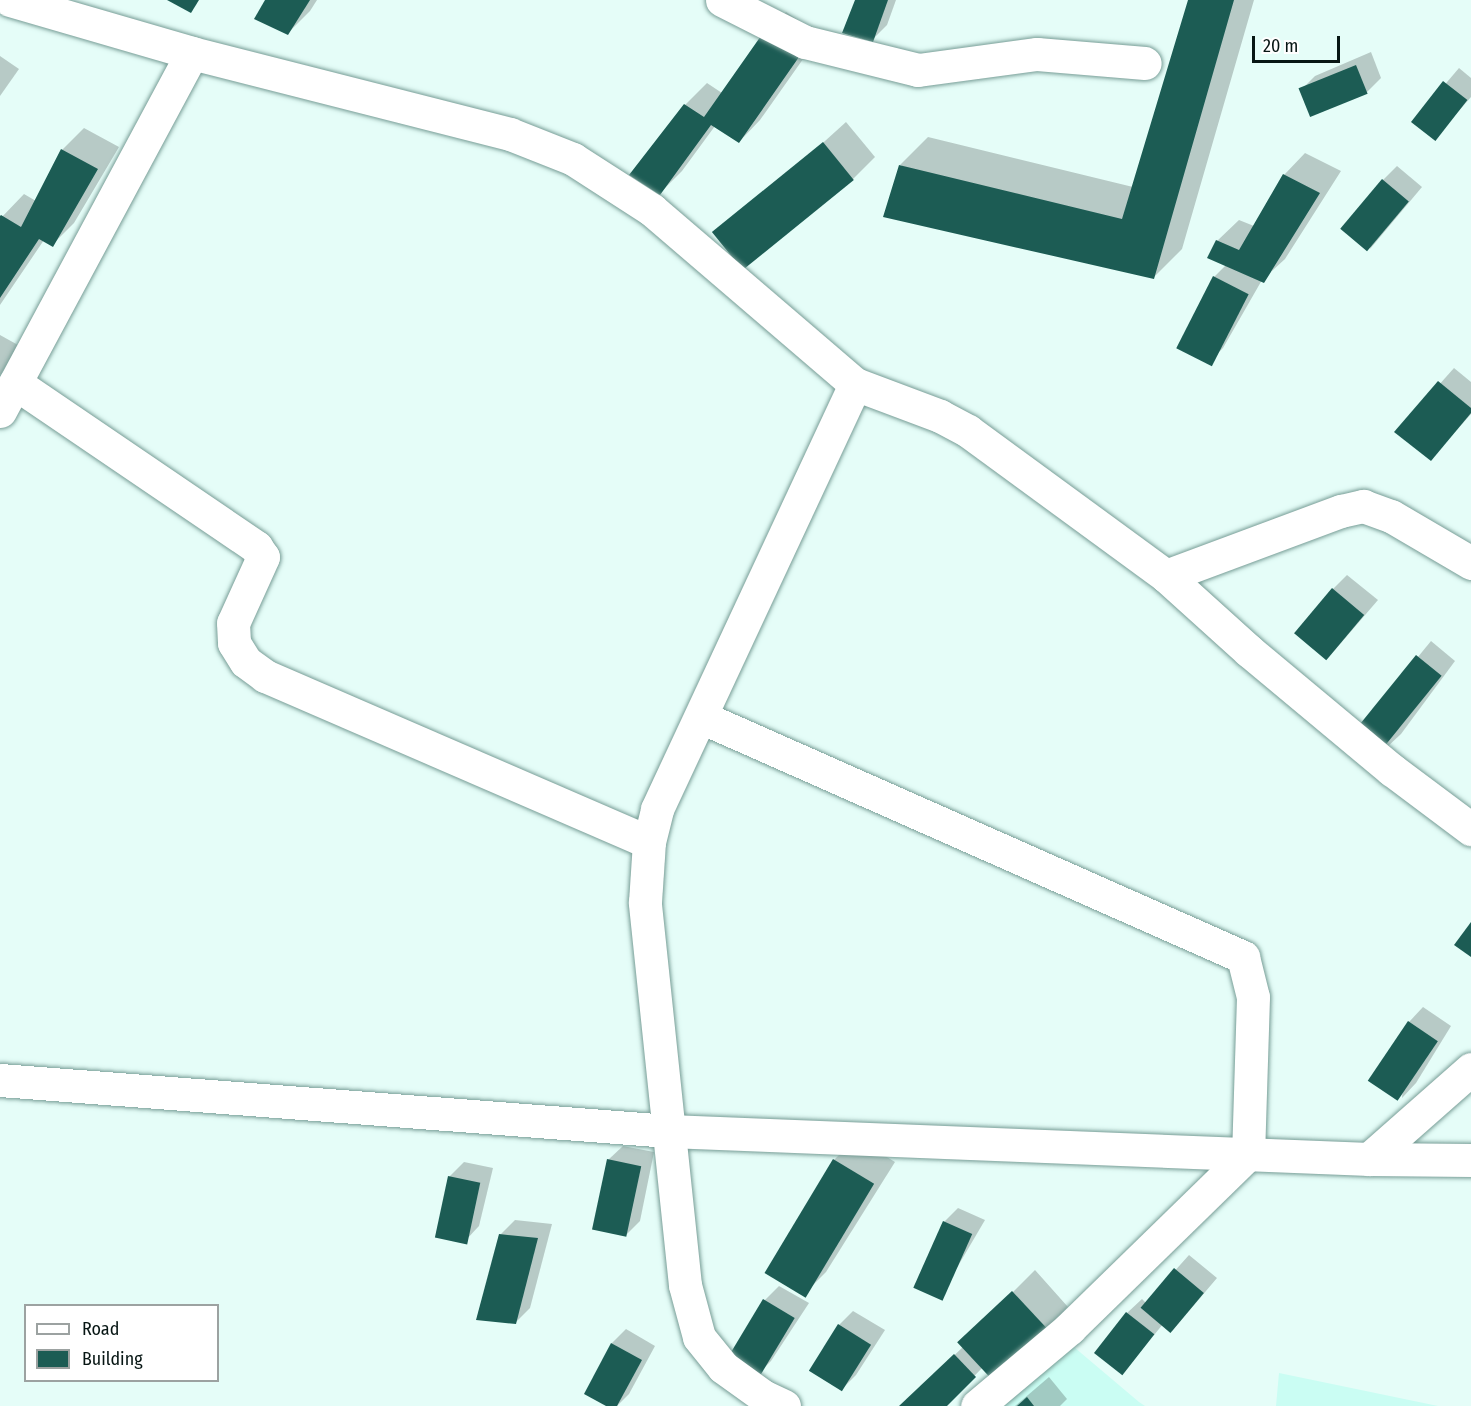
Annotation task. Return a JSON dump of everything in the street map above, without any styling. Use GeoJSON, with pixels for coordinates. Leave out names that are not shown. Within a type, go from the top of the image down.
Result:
{"type":"FeatureCollection","features":[{"type":"Feature","properties":{"kind":"street"},"geometry":{"type":"LineString","coordinates":[[10,0],[192,53],[510,134],[573,159],[652,210],[808,347],[855,384],[940,416],[968,431],[1166,576],[1249,651],[1392,770],[1471,829]]}},
{"type":"Feature","properties":{"kind":"street"},"geometry":{"type":"LineString","coordinates":[[722,0],[805,42],[918,70],[1037,54],[1146,63]]}},
{"type":"Feature","properties":{"kind":"street"},"geometry":{"type":"LineString","coordinates":[[192,53],[7,397],[256,547],[263,557],[232,623],[234,643],[246,662],[265,676],[649,842]]}},
{"type":"Feature","properties":{"kind":"street"},"geometry":{"type":"LineString","coordinates":[[784,1406],[763,1396],[723,1367],[699,1337],[685,1285],[645,902],[649,842],[657,809],[855,384]]}},
{"type":"Feature","properties":{"kind":"street"},"geometry":{"type":"LineString","coordinates":[[1166,576],[1341,511],[1363,506],[1391,516],[1471,563]]}},
{"type":"Feature","properties":{"kind":"street"},"geometry":{"type":"LineString","coordinates":[[701,717],[1242,957],[1253,997],[1248,1154],[1070,1328],[977,1406]]}},
{"type":"Feature","properties":{"kind":"street"},"geometry":{"type":"LineString","coordinates":[[1369,1159],[1471,1069]]}},
{"type":"Feature","properties":{"kind":"street"},"geometry":{"type":"LineString","coordinates":[[0,1080],[669,1131],[1369,1159],[1471,1160]]}},
{"type":"Feature","properties":{"kind":"shaded area"},"geometry":{"type":"Polygon","coordinates":[[[1068,1342],[1139,1402],[1145,1406],[998,1406],[1068,1342]]]}},
{"type":"Feature","properties":{"kind":"shaded area"},"geometry":{"type":"Polygon","coordinates":[[[1279,1373],[1438,1406],[1276,1406],[1279,1373]]]}},
{"type":"Feature","properties":{"kind":"building"},"geometry":{"type":"Polygon","coordinates":[[[167,0],[199,0],[191,13],[167,0]]]}},
{"type":"Feature","properties":{"kind":"building"},"geometry":{"type":"Polygon","coordinates":[[[265,0],[310,0],[288,35],[254,19],[265,0]]]}},
{"type":"Feature","properties":{"kind":"building"},"geometry":{"type":"Polygon","coordinates":[[[855,0],[888,0],[873,42],[842,33],[855,0]]]}},
{"type":"Feature","properties":{"kind":"building"},"geometry":{"type":"Polygon","coordinates":[[[1188,0],[1234,0],[1154,279],[883,217],[899,165],[1122,219],[1188,0]]]}},
{"type":"Feature","properties":{"kind":"building"},"geometry":{"type":"Polygon","coordinates":[[[763,33],[799,57],[739,143],[711,125],[660,195],[629,175],[684,104],[704,117],[763,33]]]}},
{"type":"Feature","properties":{"kind":"building"},"geometry":{"type":"Polygon","coordinates":[[[1356,65],[1368,94],[1310,117],[1299,88],[1356,65]]]}},
{"type":"Feature","properties":{"kind":"building"},"geometry":{"type":"Polygon","coordinates":[[[1443,81],[1467,100],[1435,141],[1411,122],[1443,81]]]}},
{"type":"Feature","properties":{"kind":"building"},"geometry":{"type":"Polygon","coordinates":[[[823,142],[854,180],[743,270],[712,232],[823,142]]]}},
{"type":"Feature","properties":{"kind":"building"},"geometry":{"type":"Polygon","coordinates":[[[61,149],[98,169],[53,247],[39,239],[0,298],[0,216],[21,227],[61,149]]]}},
{"type":"Feature","properties":{"kind":"building"},"geometry":{"type":"Polygon","coordinates":[[[1283,174],[1320,193],[1264,283],[1207,258],[1216,240],[1239,250],[1283,174]]]}},
{"type":"Feature","properties":{"kind":"building"},"geometry":{"type":"Polygon","coordinates":[[[1382,179],[1409,201],[1367,251],[1340,229],[1382,179]]]}},
{"type":"Feature","properties":{"kind":"building"},"geometry":{"type":"Polygon","coordinates":[[[1213,276],[1249,294],[1212,366],[1176,348],[1213,276]]]}},
{"type":"Feature","properties":{"kind":"building"},"geometry":{"type":"Polygon","coordinates":[[[1438,381],[1471,408],[1471,413],[1431,461],[1394,432],[1438,381]]]}},
{"type":"Feature","properties":{"kind":"building"},"geometry":{"type":"Polygon","coordinates":[[[1332,588],[1364,615],[1326,660],[1294,633],[1332,588]]]}},
{"type":"Feature","properties":{"kind":"building"},"geometry":{"type":"Polygon","coordinates":[[[1416,655],[1442,676],[1382,750],[1356,729],[1416,655]]]}},
{"type":"Feature","properties":{"kind":"building"},"geometry":{"type":"Polygon","coordinates":[[[1471,922],[1471,957],[1454,945],[1471,922]]]}},
{"type":"Feature","properties":{"kind":"building"},"geometry":{"type":"Polygon","coordinates":[[[1408,1021],[1438,1041],[1398,1101],[1368,1081],[1408,1021]]]}},
{"type":"Feature","properties":{"kind":"building"},"geometry":{"type":"Polygon","coordinates":[[[607,1159],[641,1166],[626,1237],[592,1229],[607,1159]]]}},
{"type":"Feature","properties":{"kind":"building"},"geometry":{"type":"Polygon","coordinates":[[[833,1159],[874,1184],[806,1298],[764,1273],[833,1159]]]}},
{"type":"Feature","properties":{"kind":"building"},"geometry":{"type":"Polygon","coordinates":[[[448,1176],[480,1183],[467,1244],[435,1238],[448,1176]]]}},
{"type":"Feature","properties":{"kind":"building"},"geometry":{"type":"Polygon","coordinates":[[[943,1221],[972,1234],[943,1301],[913,1288],[943,1221]]]}},
{"type":"Feature","properties":{"kind":"building"},"geometry":{"type":"Polygon","coordinates":[[[499,1234],[538,1238],[516,1324],[476,1320],[499,1234]]]}},
{"type":"Feature","properties":{"kind":"building"},"geometry":{"type":"Polygon","coordinates":[[[1174,1268],[1204,1293],[1170,1333],[1141,1308],[1174,1268]]]}},
{"type":"Feature","properties":{"kind":"building"},"geometry":{"type":"Polygon","coordinates":[[[1012,1291],[1047,1329],[993,1380],[957,1342],[1012,1291]]]}},
{"type":"Feature","properties":{"kind":"building"},"geometry":{"type":"Polygon","coordinates":[[[763,1299],[795,1318],[759,1378],[727,1359],[763,1299]]]}},
{"type":"Feature","properties":{"kind":"building"},"geometry":{"type":"Polygon","coordinates":[[[1126,1312],[1154,1334],[1122,1375],[1094,1353],[1126,1312]]]}},
{"type":"Feature","properties":{"kind":"building"},"geometry":{"type":"Polygon","coordinates":[[[838,1324],[871,1345],[842,1391],[809,1371],[838,1324]]]}},
{"type":"Feature","properties":{"kind":"building"},"geometry":{"type":"Polygon","coordinates":[[[611,1343],[642,1360],[617,1406],[606,1406],[584,1394],[611,1343]]]}},
{"type":"Feature","properties":{"kind":"building"},"geometry":{"type":"Polygon","coordinates":[[[954,1354],[976,1377],[947,1406],[899,1406],[954,1354]]]}},
{"type":"Feature","properties":{"kind":"building"},"geometry":{"type":"Polygon","coordinates":[[[1027,1397],[1034,1406],[1017,1406],[1027,1397]]]}}]}
